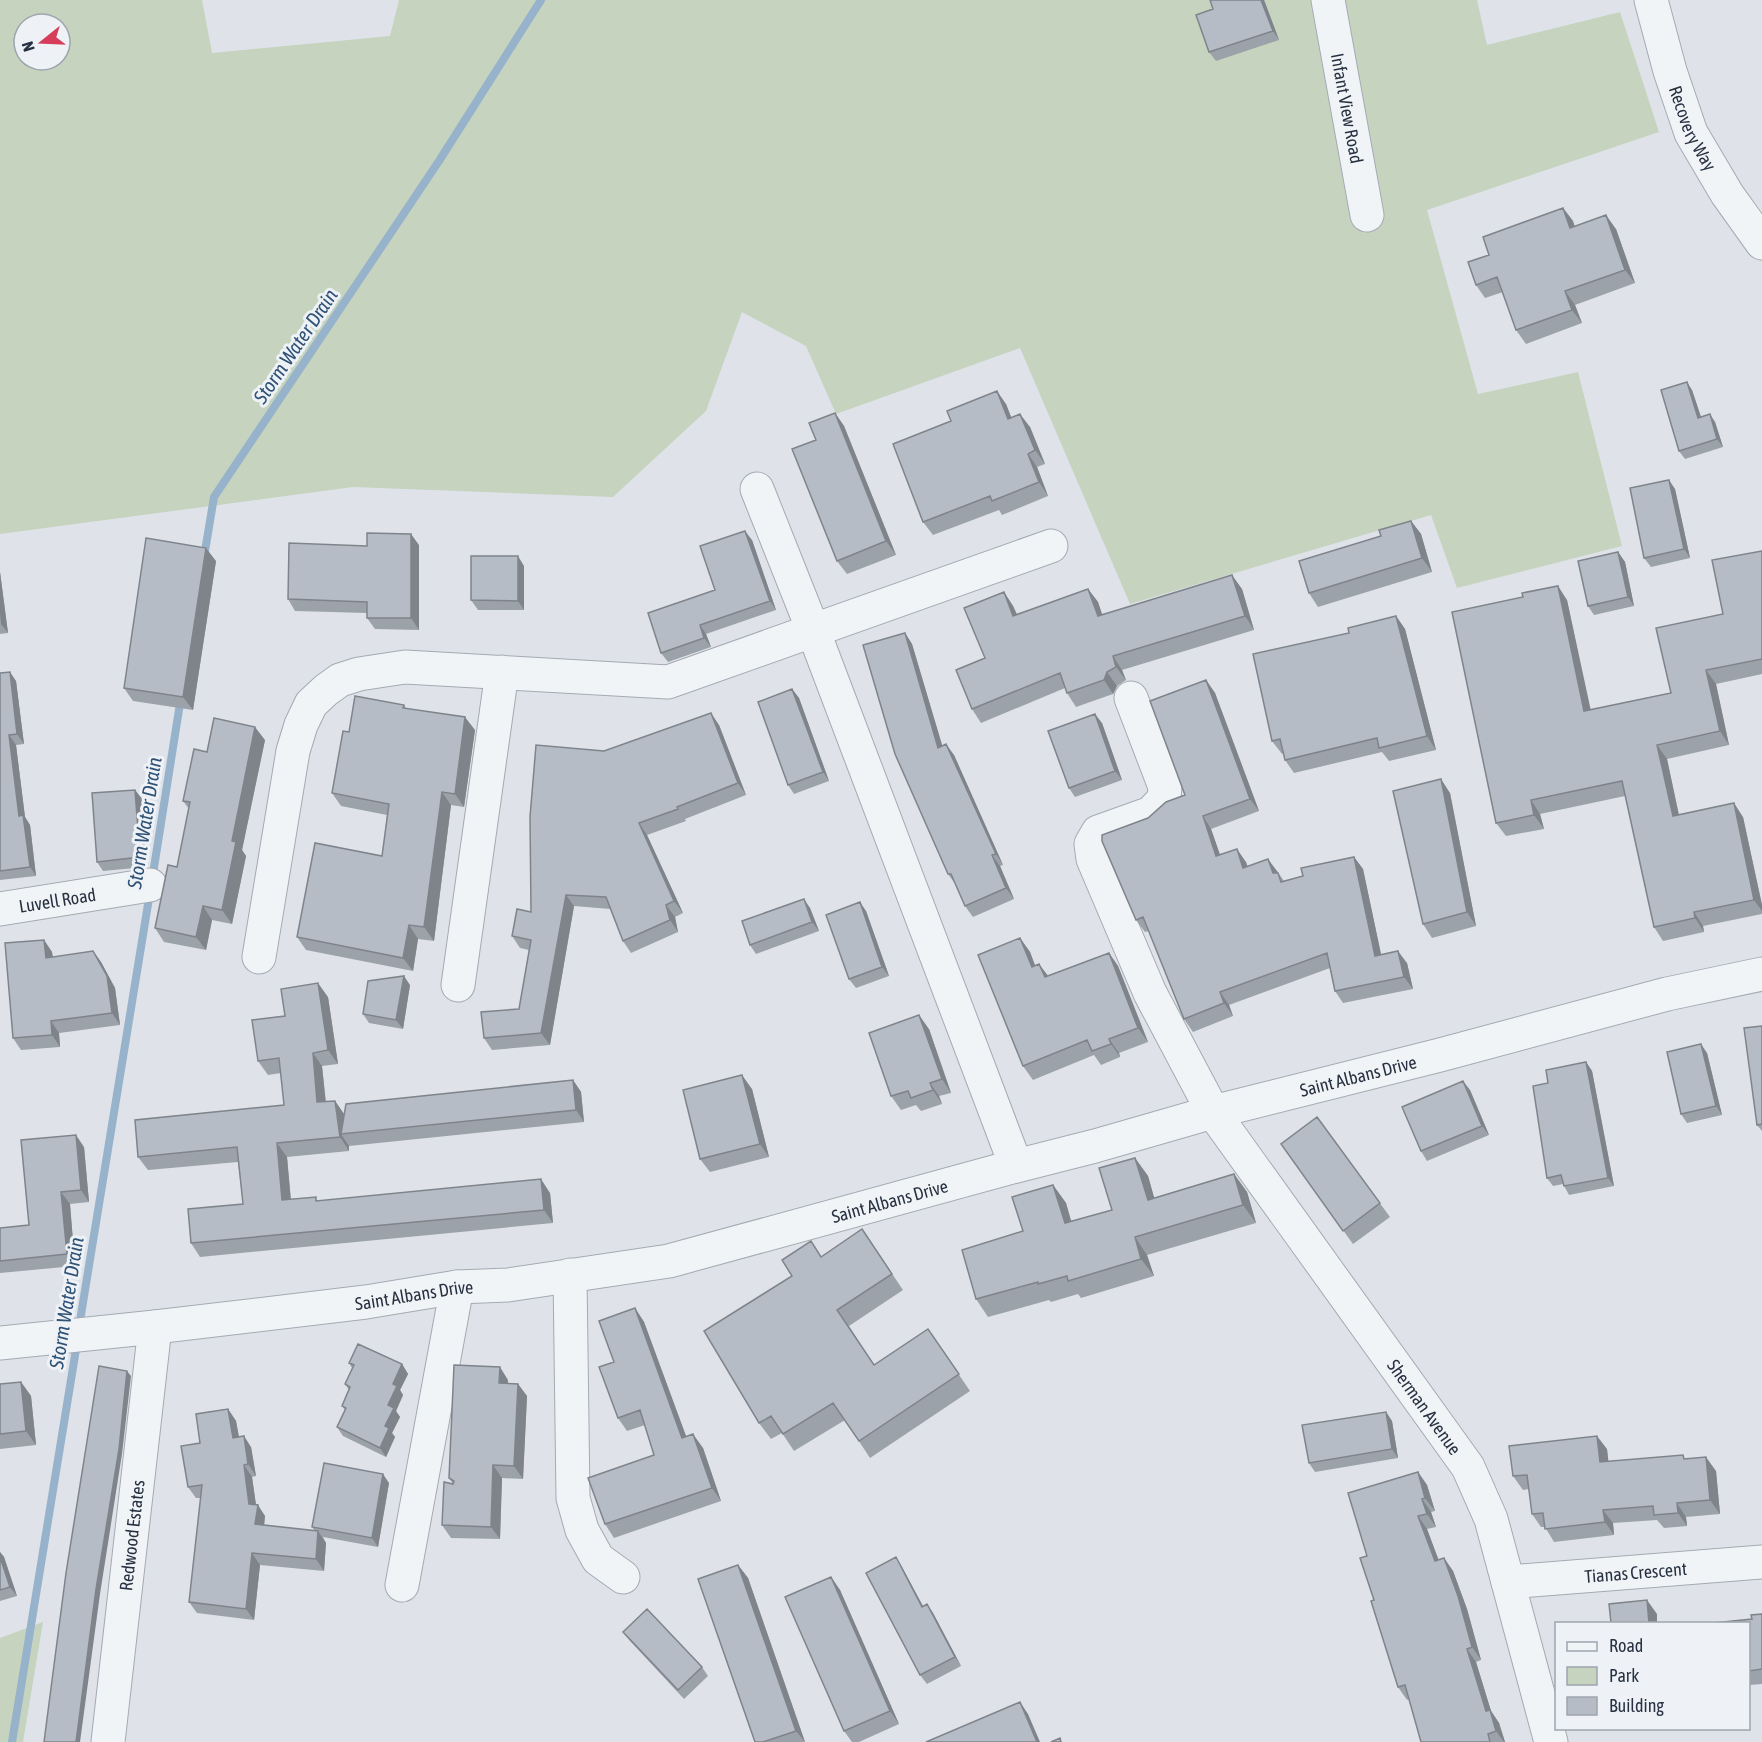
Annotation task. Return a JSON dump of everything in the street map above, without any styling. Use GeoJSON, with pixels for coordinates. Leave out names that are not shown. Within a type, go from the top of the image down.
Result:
{"type":"FeatureCollection","features":[{"type":"Feature","properties":{"kind":"street","name":"Infant View Road"},"geometry":{"type":"LineString","coordinates":[[1328,0],[1367,215]]}},
{"type":"Feature","properties":{"kind":"street","name":"Recovery Way"},"geometry":{"type":"LineString","coordinates":[[1651,0],[1670,71],[1691,133],[1727,194],[1762,243]]}},
{"type":"Feature","properties":{"kind":"street"},"geometry":{"type":"LineString","coordinates":[[757,489],[813,630],[1016,1166]]}},
{"type":"Feature","properties":{"kind":"street"},"geometry":{"type":"LineString","coordinates":[[259,957],[293,751],[301,725],[311,704],[340,680],[380,669],[405,667],[668,682],[1051,546]]}},
{"type":"Feature","properties":{"kind":"street"},"geometry":{"type":"LineString","coordinates":[[458,985],[502,672]]}},
{"type":"Feature","properties":{"kind":"street","name":"Sherman Avenue"},"geometry":{"type":"LineString","coordinates":[[1131,698],[1165,787],[1164,799],[1151,813],[1098,832],[1091,844],[1093,859],[1150,993],[1213,1112],[1468,1467],[1491,1519],[1551,1742]]}},
{"type":"Feature","properties":{"kind":"street","name":"Luvell Road"},"geometry":{"type":"LineString","coordinates":[[0,909],[150,885]]}},
{"type":"Feature","properties":{"kind":"street","name":"Saint Albans Drive"},"geometry":{"type":"LineString","coordinates":[[0,1343],[366,1302],[457,1287],[508,1285],[669,1261],[1213,1112],[1440,1055],[1667,994],[1762,974]]}},
{"type":"Feature","properties":{"kind":"street"},"geometry":{"type":"LineString","coordinates":[[570,1275],[573,1498],[582,1530],[598,1559],[623,1577]]}},
{"type":"Feature","properties":{"kind":"street"},"geometry":{"type":"LineString","coordinates":[[402,1585],[457,1287]]}},
{"type":"Feature","properties":{"kind":"street","name":"Redwood Estates"},"geometry":{"type":"LineString","coordinates":[[108,1742],[155,1327]]}},
{"type":"Feature","properties":{"kind":"street","name":"Tianas Crescent"},"geometry":{"type":"LineString","coordinates":[[1508,1582],[1762,1562]]}},
{"type":"Feature","properties":{"kind":"green space"},"geometry":{"type":"Polygon","coordinates":[[[0,0],[202,0],[212,53],[390,36],[399,0],[1477,0],[1487,45],[1620,12],[1659,132],[1427,210],[1478,394],[1578,372],[1622,546],[1457,588],[1431,515],[1130,604],[1020,348],[836,414],[806,346],[742,312],[706,411],[613,497],[353,487],[0,534],[0,0]]]}},
{"type":"Feature","properties":{"kind":"green space"},"geometry":{"type":"Polygon","coordinates":[[[43,1622],[23,1742],[0,1742],[0,1638],[43,1622]]]}},
{"type":"Feature","properties":{"kind":"building"},"geometry":{"type":"Polygon","coordinates":[[[1210,0],[1261,0],[1273,31],[1209,52],[1196,15],[1213,9],[1210,0]]]}},
{"type":"Feature","properties":{"kind":"building"},"geometry":{"type":"Polygon","coordinates":[[[1563,208],[1570,228],[1606,215],[1625,270],[1565,291],[1572,310],[1516,330],[1497,277],[1476,285],[1468,262],[1489,255],[1483,237],[1563,208]]]}},
{"type":"Feature","properties":{"kind":"building"},"geometry":{"type":"Polygon","coordinates":[[[1687,382],[1698,418],[1710,414],[1717,439],[1679,451],[1661,390],[1687,382]]]}},
{"type":"Feature","properties":{"kind":"building"},"geometry":{"type":"Polygon","coordinates":[[[997,391],[1008,419],[1020,414],[1035,450],[1028,454],[1039,482],[992,501],[990,496],[923,522],[893,444],[951,421],[947,411],[997,391]]]}},
{"type":"Feature","properties":{"kind":"building"},"geometry":{"type":"Polygon","coordinates":[[[835,413],[886,541],[837,561],[792,449],[816,440],[809,423],[835,413]]]}},
{"type":"Feature","properties":{"kind":"building"},"geometry":{"type":"Polygon","coordinates":[[[1669,480],[1684,549],[1644,558],[1630,488],[1669,480]]]}},
{"type":"Feature","properties":{"kind":"building"},"geometry":{"type":"Polygon","coordinates":[[[1411,521],[1422,558],[1309,593],[1299,561],[1381,536],[1379,530],[1411,521]]]}},
{"type":"Feature","properties":{"kind":"building"},"geometry":{"type":"Polygon","coordinates":[[[745,531],[770,601],[700,625],[704,638],[661,653],[648,613],[715,590],[700,546],[745,531]]]}},
{"type":"Feature","properties":{"kind":"building"},"geometry":{"type":"Polygon","coordinates":[[[367,533],[411,534],[411,618],[367,618],[367,602],[288,599],[289,543],[367,546],[367,533]]]}},
{"type":"Feature","properties":{"kind":"building"},"geometry":{"type":"Polygon","coordinates":[[[146,538],[206,548],[183,697],[124,688],[146,538]]]}},
{"type":"Feature","properties":{"kind":"building"},"geometry":{"type":"Polygon","coordinates":[[[1762,551],[1762,659],[1706,670],[1720,731],[1657,745],[1673,816],[1734,803],[1754,900],[1694,912],[1695,918],[1654,927],[1622,781],[1531,800],[1534,815],[1496,823],[1452,612],[1523,597],[1522,593],[1558,586],[1584,711],[1671,693],[1656,628],[1723,614],[1712,560],[1762,551]]]}},
{"type":"Feature","properties":{"kind":"building"},"geometry":{"type":"Polygon","coordinates":[[[1618,552],[1628,597],[1588,606],[1578,561],[1618,552]]]}},
{"type":"Feature","properties":{"kind":"building"},"geometry":{"type":"Polygon","coordinates":[[[471,556],[518,556],[518,601],[471,600],[471,556]]]}},
{"type":"Feature","properties":{"kind":"building"},"geometry":{"type":"Polygon","coordinates":[[[1232,575],[1245,616],[1113,656],[1116,667],[1107,672],[1104,680],[1067,693],[1060,673],[972,709],[956,670],[985,658],[964,608],[1004,592],[1013,616],[1088,589],[1098,616],[1232,575]]]}},
{"type":"Feature","properties":{"kind":"building"},"geometry":{"type":"Polygon","coordinates":[[[1396,616],[1427,736],[1379,748],[1377,738],[1285,760],[1280,739],[1272,741],[1253,654],[1349,633],[1348,628],[1396,616]]]}},
{"type":"Feature","properties":{"kind":"building"},"geometry":{"type":"Polygon","coordinates":[[[905,633],[938,748],[946,744],[996,854],[992,855],[1006,888],[965,906],[951,874],[948,874],[895,754],[863,645],[905,633]]]}},
{"type":"Feature","properties":{"kind":"building"},"geometry":{"type":"Polygon","coordinates":[[[10,672],[17,734],[9,735],[19,816],[23,815],[30,867],[0,871],[0,673],[10,672]]]}},
{"type":"Feature","properties":{"kind":"building"},"geometry":{"type":"Polygon","coordinates":[[[1206,680],[1250,799],[1203,816],[1216,856],[1237,849],[1243,868],[1268,859],[1273,873],[1278,873],[1281,882],[1303,876],[1301,868],[1354,857],[1375,956],[1398,951],[1404,977],[1335,991],[1327,953],[1220,992],[1224,1003],[1184,1019],[1143,917],[1136,920],[1102,841],[1102,835],[1148,818],[1166,802],[1185,795],[1150,701],[1206,680]]]}},
{"type":"Feature","properties":{"kind":"building"},"geometry":{"type":"Polygon","coordinates":[[[792,689],[823,772],[788,785],[758,702],[792,689]]]}},
{"type":"Feature","properties":{"kind":"building"},"geometry":{"type":"Polygon","coordinates":[[[355,696],[404,705],[403,708],[465,717],[455,794],[442,792],[424,927],[409,925],[403,958],[297,937],[315,843],[382,856],[389,804],[332,793],[343,731],[349,732],[355,696]]]}},
{"type":"Feature","properties":{"kind":"building"},"geometry":{"type":"Polygon","coordinates":[[[711,713],[738,783],[639,823],[674,901],[666,905],[670,920],[623,941],[606,897],[566,895],[541,1033],[484,1038],[481,1012],[519,1009],[531,940],[512,936],[517,909],[531,912],[530,817],[536,745],[604,751],[711,713]]]}},
{"type":"Feature","properties":{"kind":"building"},"geometry":{"type":"Polygon","coordinates":[[[1095,714],[1115,771],[1069,788],[1048,731],[1095,714]]]}},
{"type":"Feature","properties":{"kind":"building"},"geometry":{"type":"Polygon","coordinates":[[[214,718],[255,727],[232,841],[236,842],[222,910],[203,906],[196,937],[155,928],[168,865],[177,867],[190,802],[183,801],[194,749],[207,752],[214,718]]]}},
{"type":"Feature","properties":{"kind":"building"},"geometry":{"type":"Polygon","coordinates":[[[1441,779],[1467,912],[1423,924],[1393,791],[1441,779]]]}},
{"type":"Feature","properties":{"kind":"building"},"geometry":{"type":"Polygon","coordinates":[[[135,790],[140,857],[97,862],[92,793],[135,790]]]}},
{"type":"Feature","properties":{"kind":"building"},"geometry":{"type":"Polygon","coordinates":[[[804,899],[812,922],[750,945],[742,921],[804,899]]]}},
{"type":"Feature","properties":{"kind":"building"},"geometry":{"type":"Polygon","coordinates":[[[860,902],[882,967],[849,979],[826,915],[860,902]]]}},
{"type":"Feature","properties":{"kind":"building"},"geometry":{"type":"Polygon","coordinates":[[[1020,938],[1032,967],[1039,964],[1045,977],[1109,953],[1138,1028],[1109,1039],[1111,1044],[1092,1051],[1087,1040],[1023,1066],[978,955],[1020,938]]]}},
{"type":"Feature","properties":{"kind":"building"},"geometry":{"type":"Polygon","coordinates":[[[44,940],[46,958],[93,951],[107,976],[112,1013],[51,1021],[52,1035],[13,1038],[5,943],[44,940]]]}},
{"type":"Feature","properties":{"kind":"building"},"geometry":{"type":"Polygon","coordinates":[[[404,976],[396,1020],[363,1014],[368,981],[404,976]]]}},
{"type":"Feature","properties":{"kind":"building"},"geometry":{"type":"Polygon","coordinates":[[[318,983],[328,1050],[313,1053],[317,1102],[335,1101],[340,1137],[277,1143],[282,1200],[316,1197],[316,1201],[541,1179],[544,1210],[191,1243],[188,1209],[243,1204],[237,1147],[138,1157],[135,1120],[284,1105],[279,1058],[258,1061],[252,1020],[285,1016],[281,989],[318,983]]]}},
{"type":"Feature","properties":{"kind":"building"},"geometry":{"type":"Polygon","coordinates":[[[919,1015],[942,1079],[930,1083],[933,1090],[911,1098],[908,1091],[891,1096],[869,1033],[919,1015]]]}},
{"type":"Feature","properties":{"kind":"building"},"geometry":{"type":"Polygon","coordinates":[[[1762,1026],[1762,1124],[1757,1125],[1744,1028],[1762,1026]]]}},
{"type":"Feature","properties":{"kind":"building"},"geometry":{"type":"Polygon","coordinates":[[[1701,1044],[1716,1106],[1681,1114],[1667,1052],[1701,1044]]]}},
{"type":"Feature","properties":{"kind":"building"},"geometry":{"type":"Polygon","coordinates":[[[1586,1062],[1608,1178],[1564,1186],[1561,1175],[1547,1178],[1533,1086],[1548,1083],[1546,1070],[1586,1062]]]}},
{"type":"Feature","properties":{"kind":"building"},"geometry":{"type":"Polygon","coordinates":[[[742,1075],[760,1144],[700,1159],[683,1090],[742,1075]]]}},
{"type":"Feature","properties":{"kind":"building"},"geometry":{"type":"Polygon","coordinates":[[[573,1080],[576,1110],[341,1134],[346,1104],[573,1080]]]}},
{"type":"Feature","properties":{"kind":"building"},"geometry":{"type":"Polygon","coordinates":[[[1463,1081],[1482,1126],[1421,1151],[1402,1107],[1463,1081]]]}},
{"type":"Feature","properties":{"kind":"building"},"geometry":{"type":"Polygon","coordinates":[[[1317,1117],[1380,1203],[1343,1231],[1281,1144],[1317,1117]]]}},
{"type":"Feature","properties":{"kind":"building"},"geometry":{"type":"Polygon","coordinates":[[[76,1135],[81,1190],[61,1192],[67,1254],[0,1261],[0,1228],[29,1225],[21,1140],[76,1135]]]}},
{"type":"Feature","properties":{"kind":"building"},"geometry":{"type":"Polygon","coordinates":[[[1135,1158],[1148,1200],[1234,1174],[1243,1205],[1135,1237],[1141,1259],[1068,1281],[1067,1276],[976,1299],[962,1250],[1023,1231],[1012,1197],[1053,1185],[1065,1223],[1112,1210],[1099,1168],[1135,1158]]]}},
{"type":"Feature","properties":{"kind":"building"},"geometry":{"type":"Polygon","coordinates":[[[862,1229],[892,1274],[837,1310],[874,1365],[928,1329],[959,1374],[859,1441],[833,1403],[783,1434],[771,1416],[759,1423],[704,1331],[792,1276],[782,1260],[811,1241],[821,1257],[862,1229]]]}},
{"type":"Feature","properties":{"kind":"building"},"geometry":{"type":"Polygon","coordinates":[[[635,1308],[682,1438],[693,1434],[712,1488],[605,1524],[588,1478],[654,1455],[640,1410],[618,1418],[599,1367],[614,1362],[599,1321],[635,1308]]]}},
{"type":"Feature","properties":{"kind":"building"},"geometry":{"type":"Polygon","coordinates":[[[358,1344],[402,1364],[393,1384],[397,1386],[388,1405],[394,1408],[385,1426],[389,1428],[380,1448],[337,1427],[346,1408],[342,1406],[350,1387],[345,1384],[354,1365],[349,1363],[358,1344]]]}},
{"type":"Feature","properties":{"kind":"building"},"geometry":{"type":"Polygon","coordinates":[[[454,1365],[500,1367],[499,1383],[518,1384],[514,1466],[493,1465],[491,1527],[442,1525],[444,1482],[453,1484],[454,1481],[449,1478],[454,1365]]]}},
{"type":"Feature","properties":{"kind":"building"},"geometry":{"type":"Polygon","coordinates":[[[99,1366],[127,1371],[119,1449],[96,1589],[76,1742],[44,1742],[66,1573],[99,1366]]]}},
{"type":"Feature","properties":{"kind":"building"},"geometry":{"type":"Polygon","coordinates":[[[21,1382],[26,1431],[0,1434],[0,1384],[21,1382]]]}},
{"type":"Feature","properties":{"kind":"building"},"geometry":{"type":"Polygon","coordinates":[[[228,1409],[233,1438],[244,1436],[248,1464],[244,1465],[249,1504],[258,1505],[255,1524],[318,1531],[316,1559],[252,1553],[246,1609],[189,1602],[202,1485],[188,1487],[181,1446],[200,1443],[196,1414],[228,1409]]]}},
{"type":"Feature","properties":{"kind":"building"},"geometry":{"type":"Polygon","coordinates":[[[1386,1412],[1392,1449],[1309,1463],[1302,1425],[1386,1412]]]}},
{"type":"Feature","properties":{"kind":"building"},"geometry":{"type":"Polygon","coordinates":[[[1597,1436],[1600,1462],[1683,1455],[1684,1459],[1706,1457],[1710,1500],[1677,1503],[1678,1513],[1654,1515],[1653,1506],[1603,1510],[1605,1522],[1545,1529],[1543,1513],[1532,1514],[1527,1475],[1513,1476],[1509,1446],[1597,1436]]]}},
{"type":"Feature","properties":{"kind":"building"},"geometry":{"type":"Polygon","coordinates":[[[324,1463],[383,1474],[372,1538],[312,1527],[324,1463]]]}},
{"type":"Feature","properties":{"kind":"building"},"geometry":{"type":"Polygon","coordinates":[[[1418,1472],[1427,1514],[1418,1516],[1435,1561],[1444,1558],[1458,1596],[1472,1647],[1467,1649],[1486,1711],[1490,1710],[1496,1731],[1488,1734],[1490,1742],[1421,1742],[1405,1685],[1398,1687],[1371,1601],[1374,1600],[1360,1558],[1367,1556],[1348,1493],[1418,1472]]]}},
{"type":"Feature","properties":{"kind":"building"},"geometry":{"type":"Polygon","coordinates":[[[0,1557],[10,1587],[0,1590],[0,1557]]]}},
{"type":"Feature","properties":{"kind":"building"},"geometry":{"type":"Polygon","coordinates":[[[896,1557],[922,1607],[927,1604],[955,1657],[920,1675],[866,1573],[896,1557]]]}},
{"type":"Feature","properties":{"kind":"building"},"geometry":{"type":"Polygon","coordinates":[[[738,1565],[796,1731],[763,1742],[755,1742],[698,1579],[738,1565]]]}},
{"type":"Feature","properties":{"kind":"building"},"geometry":{"type":"Polygon","coordinates":[[[831,1577],[890,1711],[844,1731],[785,1597],[831,1577]]]}},
{"type":"Feature","properties":{"kind":"building"},"geometry":{"type":"Polygon","coordinates":[[[1647,1600],[1649,1622],[1611,1622],[1609,1604],[1647,1600]]]}},
{"type":"Feature","properties":{"kind":"building"},"geometry":{"type":"Polygon","coordinates":[[[647,1609],[702,1667],[678,1690],[623,1632],[647,1609]]]}},
{"type":"Feature","properties":{"kind":"building"},"geometry":{"type":"Polygon","coordinates":[[[1762,1614],[1762,1669],[1750,1671],[1750,1622],[1723,1622],[1752,1619],[1751,1615],[1762,1614]]]}},
{"type":"Feature","properties":{"kind":"building"},"geometry":{"type":"Polygon","coordinates":[[[1020,1702],[1037,1742],[926,1742],[1020,1702]]]}},
{"type":"Feature","properties":{"kind":"waterway","name":"Storm Water Drain"},"geometry":{"type":"LineString","coordinates":[[204,557],[214,497],[439,161],[541,0]]}},
{"type":"Feature","properties":{"kind":"waterway","name":"Storm Water Drain"},"geometry":{"type":"LineString","coordinates":[[152,880],[181,697]]}},
{"type":"Feature","properties":{"kind":"waterway","name":"Storm Water Drain"},"geometry":{"type":"LineString","coordinates":[[79,1327],[150,892]]}},
{"type":"Feature","properties":{"kind":"waterway","name":"Storm Water Drain"},"geometry":{"type":"LineString","coordinates":[[12,1742],[77,1343]]}}]}
